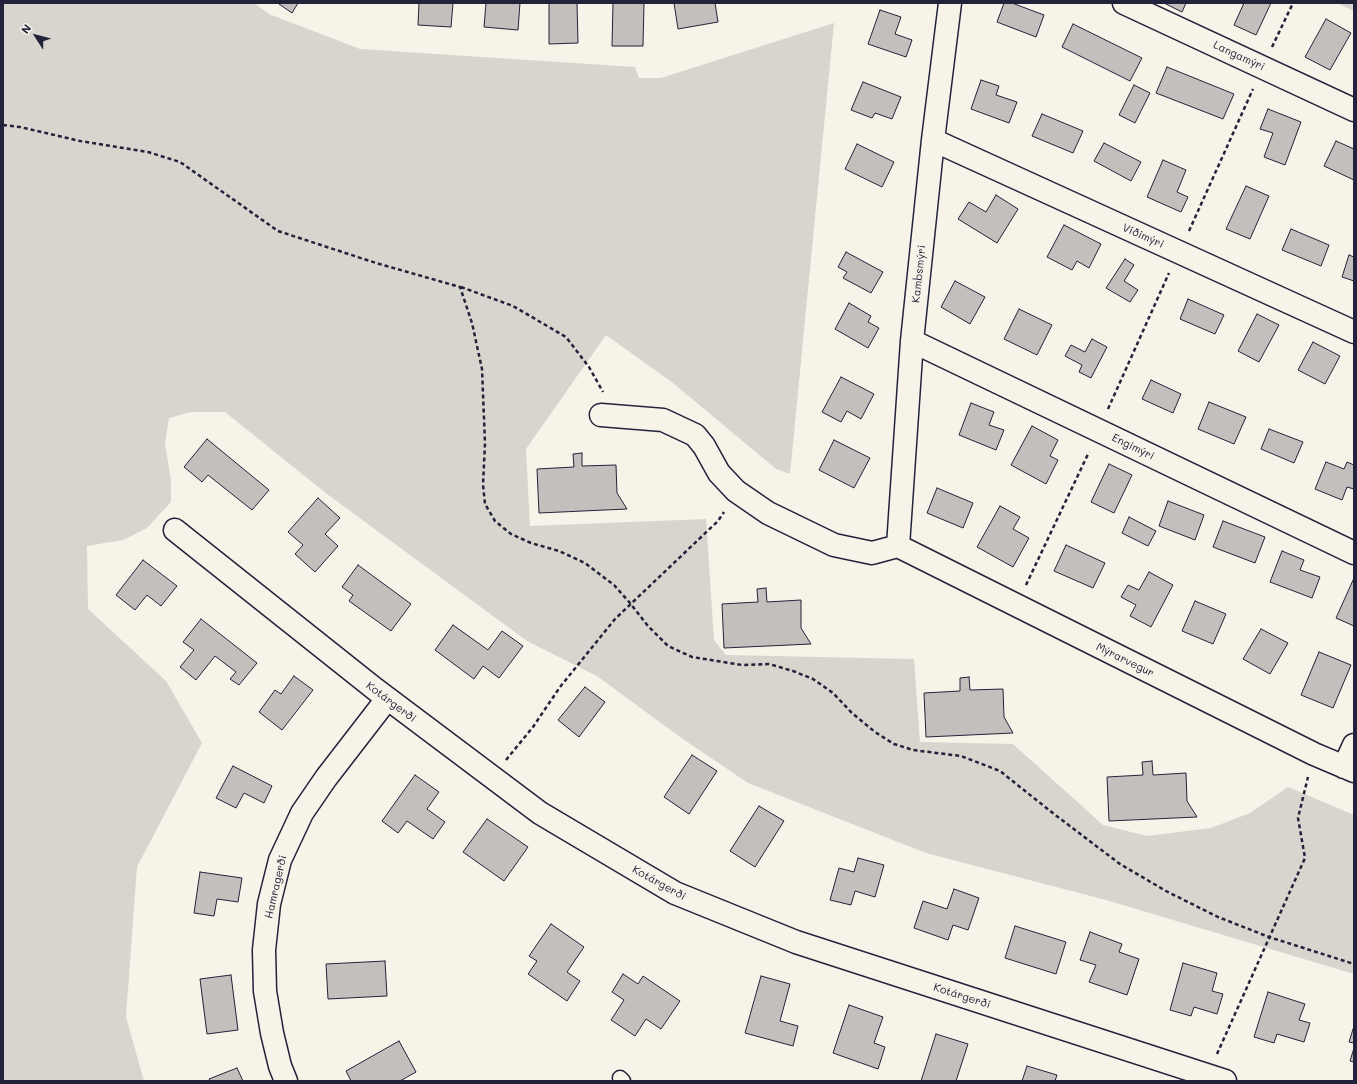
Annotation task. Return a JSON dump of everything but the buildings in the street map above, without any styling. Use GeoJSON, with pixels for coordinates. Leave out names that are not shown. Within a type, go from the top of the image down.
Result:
{"type":"FeatureCollection","features":[{"type":"Feature","properties":{"kind":"street","name":"Kambsmýri"},"geometry":{"type":"LineString","coordinates":[[898,546],[912,341],[932,140],[950,3]]}},
{"type":"Feature","properties":{"kind":"street","name":"Langamýri"},"geometry":{"type":"LineString","coordinates":[[1124,3],[1354,110]]}},
{"type":"Feature","properties":{"kind":"street","name":"Víðimýri"},"geometry":{"type":"LineString","coordinates":[[932,140],[1354,332]]}},
{"type":"Feature","properties":{"kind":"street","name":"Engimýri"},"geometry":{"type":"LineString","coordinates":[[912,341],[1354,553]]}},
{"type":"Feature","properties":{"kind":"street"},"geometry":{"type":"LineString","coordinates":[[601,415],[662,420],[695,435],[704,446],[719,473],[736,491],[768,513],[834,544],[872,553],[898,546]]}},
{"type":"Feature","properties":{"kind":"street","name":"Kotárgerði"},"geometry":{"type":"LineString","coordinates":[[175,530],[387,699],[540,813],[675,893],[796,942],[1217,1078]]}},
{"type":"Feature","properties":{"kind":"street","name":"Mýrarvegur"},"geometry":{"type":"LineString","coordinates":[[898,546],[1314,754],[1349,769]]}},
{"type":"Feature","properties":{"kind":"street","name":"Hamragerði"},"geometry":{"type":"LineString","coordinates":[[286,1081],[280,1066],[272,1033],[265,991],[264,950],[269,904],[280,860],[302,813],[326,778],[387,699]]}},
{"type":"Feature","properties":{"kind":"street"},"geometry":{"type":"LineString","coordinates":[[1349,769],[1354,745]]}},
{"type":"Feature","properties":{"kind":"path"},"geometry":{"type":"LineString","coordinates":[[1016,606],[1099,431],[1293,3]]}},
{"type":"Feature","properties":{"kind":"path"},"geometry":{"type":"LineString","coordinates":[[3,125],[20,127],[80,141],[148,152],[180,162],[278,231],[376,263],[460,287],[513,306],[566,337],[589,367],[603,392],[601,415]]}},
{"type":"Feature","properties":{"kind":"path"},"geometry":{"type":"LineString","coordinates":[[460,287],[472,323],[482,369],[485,443],[485,504],[495,521],[511,534],[531,543],[559,551],[585,563],[614,585],[648,626],[668,646],[692,656],[742,665],[769,664],[813,679],[833,693],[852,713],[875,732],[894,744],[913,750],[961,756],[1000,771],[1120,864],[1166,891],[1218,917],[1269,937],[1354,964]]}},
{"type":"Feature","properties":{"kind":"path"},"geometry":{"type":"LineString","coordinates":[[491,776],[534,727],[560,687],[615,619],[630,603],[718,521],[736,491]]}},
{"type":"Feature","properties":{"kind":"path"},"geometry":{"type":"LineString","coordinates":[[1217,1078],[1269,937],[1305,858],[1298,818],[1314,754]]}},
{"type":"Feature","properties":{"kind":"shaded area"},"geometry":{"type":"Polygon","coordinates":[[[3,3],[254,3],[269,14],[360,49],[635,67],[639,78],[661,78],[834,23],[790,474],[776,469],[673,383],[606,335],[526,449],[530,526],[706,519],[714,640],[726,655],[914,659],[920,742],[1013,744],[1103,825],[1147,836],[1211,828],[1250,813],[1288,787],[1354,815],[1354,974],[1106,900],[926,853],[748,783],[680,737],[597,676],[527,641],[327,494],[225,412],[191,412],[169,418],[165,444],[171,480],[171,502],[147,528],[123,540],[87,546],[88,609],[166,681],[202,743],[137,867],[126,1017],[144,1081],[3,1081],[3,3]]]}},
{"type":"Feature","properties":{"kind":"shaded area"},"geometry":{"type":"Polygon","coordinates":[[[1337,3],[1354,3],[1354,11],[1337,3]]]}}]}
